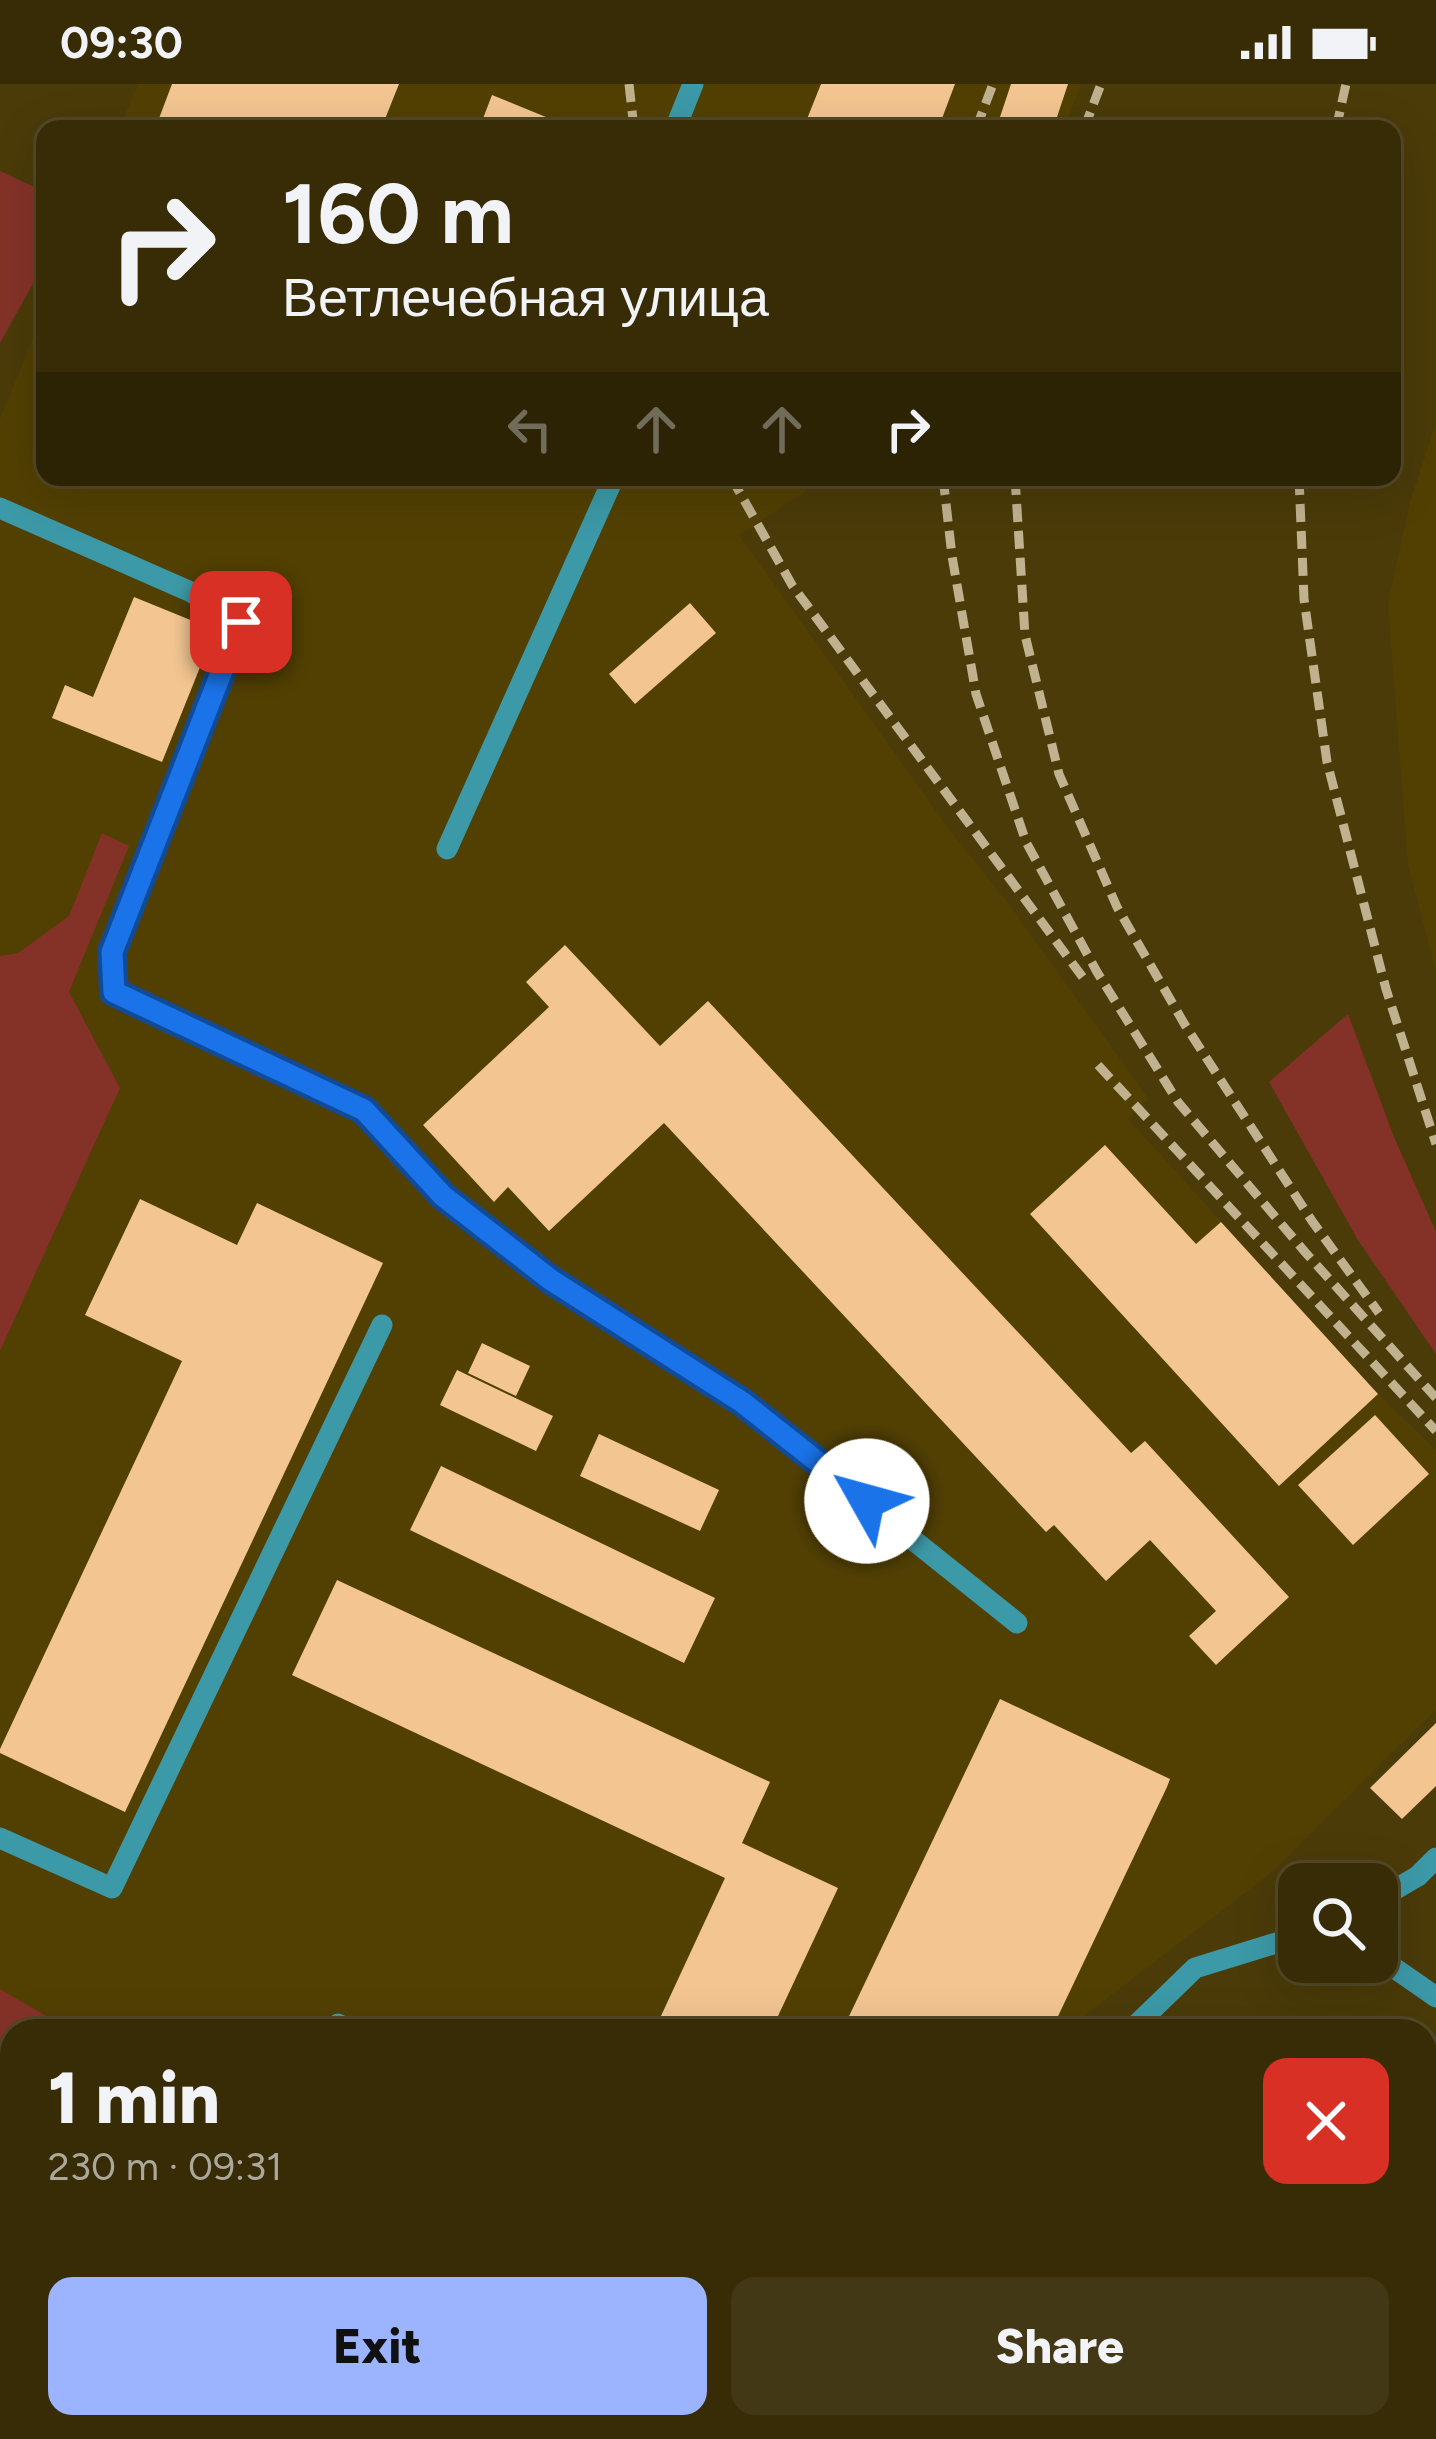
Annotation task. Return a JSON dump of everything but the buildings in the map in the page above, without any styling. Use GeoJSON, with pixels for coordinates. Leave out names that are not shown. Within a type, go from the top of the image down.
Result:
{"type":"FeatureCollection","features":[{"type":"Feature","properties":{"kind":"lane"},"geometry":{"type":"LineString","coordinates":[[679,120],[693,84]]}},
{"type":"Feature","properties":{"kind":"lane"},"geometry":{"type":"LineString","coordinates":[[447,849],[610,486]]}},
{"type":"Feature","properties":{"kind":"lane"},"geometry":{"type":"LineString","coordinates":[[0,508],[191,592],[241,622],[112,952],[114,992],[364,1110],[443,1196],[551,1280],[742,1402],[1017,1623]]}},
{"type":"Feature","properties":{"kind":"lane"},"geometry":{"type":"LineString","coordinates":[[0,1838],[112,1888],[382,1325]]}},
{"type":"Feature","properties":{"kind":"lane"},"geometry":{"type":"LineString","coordinates":[[1398,1888],[1436,1858]]}},
{"type":"Feature","properties":{"kind":"lane"},"geometry":{"type":"LineString","coordinates":[[1142,2019],[1195,1968],[1278,1942]]}},
{"type":"Feature","properties":{"kind":"lane"},"geometry":{"type":"LineString","coordinates":[[1398,1971],[1436,1997]]}},
{"type":"Feature","properties":{"kind":"shaded area"},"geometry":{"type":"Polygon","coordinates":[[[138,84],[1081,84],[1067,120],[123,120],[138,84]]]}},
{"type":"Feature","properties":{"kind":"shaded area"},"geometry":{"type":"Polygon","coordinates":[[[0,171],[36,188],[36,278],[0,343],[0,171]]]}},
{"type":"Feature","properties":{"kind":"shaded area"},"geometry":{"type":"Polygon","coordinates":[[[36,331],[36,486],[814,486],[739,535],[1149,1099],[1128,1119],[1378,1394],[1436,1450],[1436,1709],[1271,1873],[1080,2019],[51,2019],[0,1989],[0,1351],[120,1088],[69,992],[128,847],[102,833],[69,916],[18,953],[0,956],[0,419],[36,331]]]}},
{"type":"Feature","properties":{"kind":"shaded area"},"geometry":{"type":"Polygon","coordinates":[[[1436,423],[1436,972],[1408,864],[1388,604],[1410,502],[1436,423]]]}},
{"type":"Feature","properties":{"kind":"shaded area"},"geometry":{"type":"Polygon","coordinates":[[[102,833],[129,846],[69,992],[120,1088],[0,1351],[0,956],[18,953],[69,916],[102,833]]]}},
{"type":"Feature","properties":{"kind":"shaded area"},"geometry":{"type":"Polygon","coordinates":[[[1348,1014],[1436,1232],[1436,1354],[1358,1240],[1269,1082],[1348,1014]]]}},
{"type":"Feature","properties":{"kind":"shaded area"},"geometry":{"type":"Polygon","coordinates":[[[0,1989],[51,2019],[0,2019],[0,1989]]]}},
{"type":"Feature","properties":{"kind":"railway"},"geometry":{"type":"LineString","coordinates":[[629,84],[633,120]]}},
{"type":"Feature","properties":{"kind":"railway"},"geometry":{"type":"LineString","coordinates":[[979,120],[993,84]]}},
{"type":"Feature","properties":{"kind":"railway"},"geometry":{"type":"LineString","coordinates":[[1087,120],[1101,84]]}},
{"type":"Feature","properties":{"kind":"railway"},"geometry":{"type":"LineString","coordinates":[[1338,120],[1346,84]]}},
{"type":"Feature","properties":{"kind":"railway"},"geometry":{"type":"LineString","coordinates":[[736,486],[792,585],[1087,983]]}},
{"type":"Feature","properties":{"kind":"railway"},"geometry":{"type":"LineString","coordinates":[[944,486],[976,694],[1026,842],[1097,972],[1178,1102],[1436,1398]]}},
{"type":"Feature","properties":{"kind":"railway"},"geometry":{"type":"LineString","coordinates":[[1016,486],[1025,635],[1059,774],[1117,907],[1185,1025],[1312,1221],[1379,1313]]}},
{"type":"Feature","properties":{"kind":"railway"},"geometry":{"type":"LineString","coordinates":[[1299,486],[1304,599],[1327,762],[1386,989],[1436,1144]]}},
{"type":"Feature","properties":{"kind":"railway"},"geometry":{"type":"LineString","coordinates":[[1098,1065],[1436,1431]]}},
{"type":"Feature","properties":{"kind":"route"},"geometry":{"type":"LineString","coordinates":[[241,622],[112,952],[114,992],[364,1110],[443,1196],[551,1280],[742,1402],[867,1501]]}}]}
